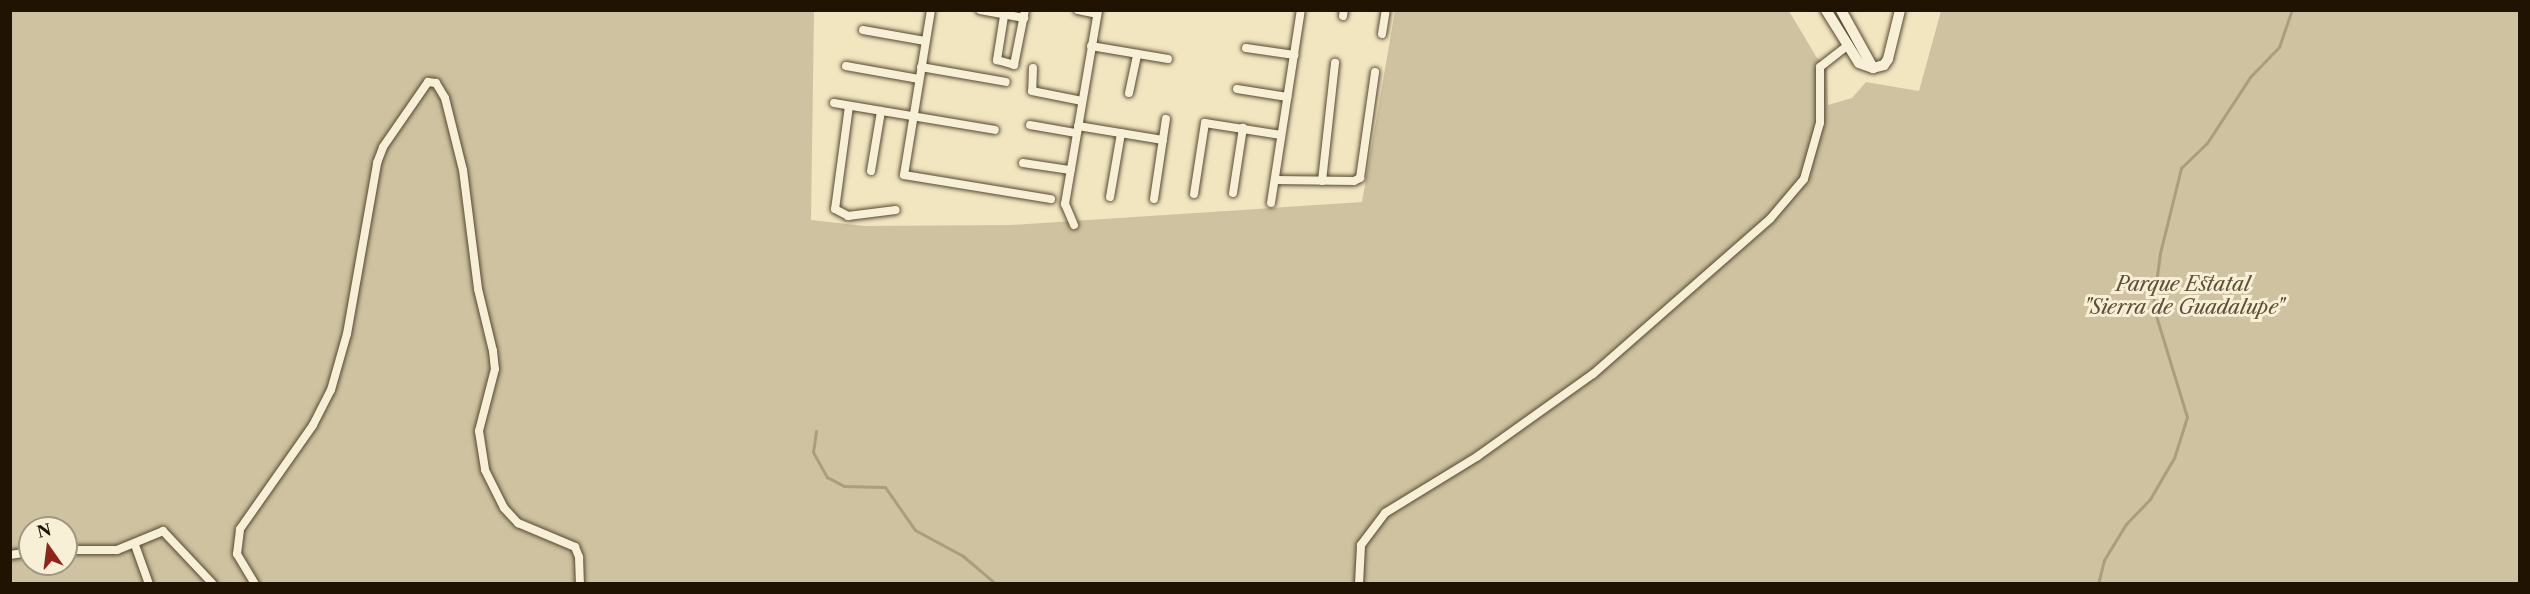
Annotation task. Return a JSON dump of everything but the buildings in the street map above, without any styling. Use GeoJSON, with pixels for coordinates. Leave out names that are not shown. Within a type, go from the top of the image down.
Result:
{"type":"FeatureCollection","features":[{"type":"Feature","properties":{"kind":"street"},"geometry":{"type":"LineString","coordinates":[[930,10],[904,175],[1051,199]]}},
{"type":"Feature","properties":{"kind":"street"},"geometry":{"type":"LineString","coordinates":[[980,10],[1025,14],[1016,65],[999,63],[1005,13]]}},
{"type":"Feature","properties":{"kind":"street"},"geometry":{"type":"LineString","coordinates":[[1074,225],[1065,204],[1098,12],[1078,10]]}},
{"type":"Feature","properties":{"kind":"street"},"geometry":{"type":"LineString","coordinates":[[1271,203],[1301,10]]}},
{"type":"Feature","properties":{"kind":"street"},"geometry":{"type":"LineString","coordinates":[[1382,34],[1386,10]]}},
{"type":"Feature","properties":{"kind":"street"},"geometry":{"type":"LineString","coordinates":[[1826,10],[1859,63],[1873,68]]}},
{"type":"Feature","properties":{"kind":"street"},"geometry":{"type":"LineString","coordinates":[[1841,10],[1873,68]]}},
{"type":"Feature","properties":{"kind":"street"},"geometry":{"type":"LineString","coordinates":[[1873,68],[1888,59],[1900,10]]}},
{"type":"Feature","properties":{"kind":"street"},"geometry":{"type":"LineString","coordinates":[[862,30],[925,41]]}},
{"type":"Feature","properties":{"kind":"street"},"geometry":{"type":"LineString","coordinates":[[1359,584],[1361,545],[1385,513],[1478,456],[1593,374],[1770,219],[1804,179],[1820,123],[1820,67],[1848,45]]}},
{"type":"Feature","properties":{"kind":"street"},"geometry":{"type":"LineString","coordinates":[[1091,46],[1168,59]]}},
{"type":"Feature","properties":{"kind":"street"},"geometry":{"type":"LineString","coordinates":[[1246,48],[1294,55]]}},
{"type":"Feature","properties":{"kind":"street"},"geometry":{"type":"LineString","coordinates":[[1129,93],[1137,54]]}},
{"type":"Feature","properties":{"kind":"street"},"geometry":{"type":"LineString","coordinates":[[1322,181],[1335,63]]}},
{"type":"Feature","properties":{"kind":"street"},"geometry":{"type":"LineString","coordinates":[[846,66],[918,79]]}},
{"type":"Feature","properties":{"kind":"street"},"geometry":{"type":"LineString","coordinates":[[921,67],[1006,82]]}},
{"type":"Feature","properties":{"kind":"street"},"geometry":{"type":"LineString","coordinates":[[1033,68],[1032,91],[1082,101]]}},
{"type":"Feature","properties":{"kind":"street"},"geometry":{"type":"LineString","coordinates":[[1275,180],[1354,181],[1364,171],[1375,72]]}},
{"type":"Feature","properties":{"kind":"street"},"geometry":{"type":"LineString","coordinates":[[255,584],[237,554],[240,529],[313,425],[331,390],[347,334],[377,163],[383,147],[428,82],[436,83],[445,98],[465,177],[478,288],[493,351],[495,369],[479,431],[485,470],[504,508],[518,523],[575,547],[579,557],[580,584]]}},
{"type":"Feature","properties":{"kind":"street"},"geometry":{"type":"LineString","coordinates":[[1238,89],[1287,97]]}},
{"type":"Feature","properties":{"kind":"street"},"geometry":{"type":"LineString","coordinates":[[834,103],[995,130]]}},
{"type":"Feature","properties":{"kind":"street"},"geometry":{"type":"LineString","coordinates":[[849,106],[835,209],[848,216],[896,210]]}},
{"type":"Feature","properties":{"kind":"street"},"geometry":{"type":"LineString","coordinates":[[871,171],[881,111]]}},
{"type":"Feature","properties":{"kind":"street"},"geometry":{"type":"LineString","coordinates":[[1154,199],[1166,119]]}},
{"type":"Feature","properties":{"kind":"street"},"geometry":{"type":"LineString","coordinates":[[1194,194],[1204,124],[1281,135]]}},
{"type":"Feature","properties":{"kind":"street"},"geometry":{"type":"LineString","coordinates":[[1030,125],[1121,133],[1163,140]]}},
{"type":"Feature","properties":{"kind":"street"},"geometry":{"type":"LineString","coordinates":[[1233,193],[1243,128]]}},
{"type":"Feature","properties":{"kind":"street"},"geometry":{"type":"LineString","coordinates":[[1110,197],[1121,133]]}},
{"type":"Feature","properties":{"kind":"street"},"geometry":{"type":"LineString","coordinates":[[1023,163],[1070,170]]}},
{"type":"Feature","properties":{"kind":"street"},"geometry":{"type":"LineString","coordinates":[[78,551],[97,552],[135,545],[163,531],[213,584]]}},
{"type":"Feature","properties":{"kind":"street"},"geometry":{"type":"LineString","coordinates":[[135,545],[149,584]]}},
{"type":"Feature","properties":{"kind":"green space","name":"Parque Estatal \"Sierra de Guadalupe\""},"geometry":{"type":"Polygon","coordinates":[[[10,11],[814,11],[811,220],[865,226],[1012,225],[1362,202],[1395,11],[1789,11],[1817,58],[1827,65],[1828,105],[1852,98],[1866,82],[1919,91],[1941,11],[2519,11],[2519,583],[11,583],[10,11]]]}},
{"type":"Feature","properties":{"kind":"waterway"},"geometry":{"type":"LineString","coordinates":[[2098,584],[2104,560],[2126,524],[2150,499],[2174,458],[2187,417],[2153,306],[2160,253],[2181,168],[2207,143],[2250,77],[2279,47],[2292,10]]}},
{"type":"Feature","properties":{"kind":"waterway"},"geometry":{"type":"LineString","coordinates":[[816,431],[813,452],[827,477],[844,486],[885,487],[915,530],[963,556],[996,584]]}}]}
